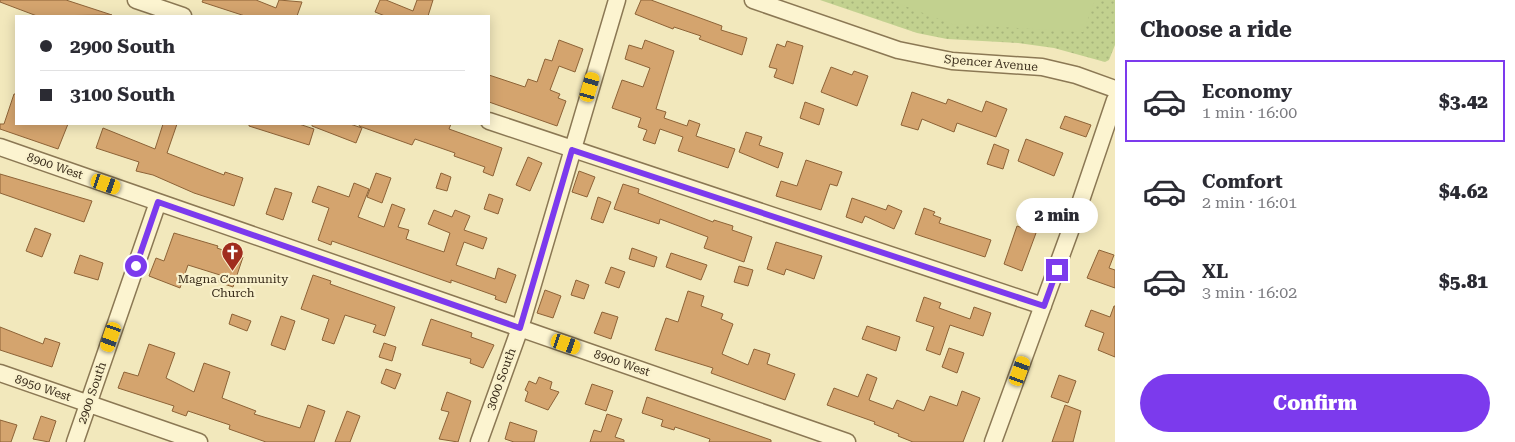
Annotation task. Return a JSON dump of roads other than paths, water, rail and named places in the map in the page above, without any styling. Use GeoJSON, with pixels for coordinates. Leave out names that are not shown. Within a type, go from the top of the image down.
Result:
{"type":"FeatureCollection","features":[{"type":"Feature","properties":{"kind":"street"},"geometry":{"type":"LineString","coordinates":[[136,0],[180,15]]}},
{"type":"Feature","properties":{"kind":"street","name":"3000 South"},"geometry":{"type":"LineString","coordinates":[[479,442],[520,328],[617,0]]}},
{"type":"Feature","properties":{"kind":"street","name":"Spencer Avenue"},"geometry":{"type":"LineString","coordinates":[[752,0],[780,5],[898,50],[952,61],[1042,67],[1076,75],[1115,90]]}},
{"type":"Feature","properties":{"kind":"street"},"geometry":{"type":"LineString","coordinates":[[993,442],[1044,306],[1115,100]]}},
{"type":"Feature","properties":{"kind":"street"},"geometry":{"type":"LineString","coordinates":[[490,121],[1044,306]]}},
{"type":"Feature","properties":{"kind":"street","name":"8900 West"},"geometry":{"type":"LineString","coordinates":[[0,147],[847,442]]}},
{"type":"Feature","properties":{"kind":"street","name":"2900 South"},"geometry":{"type":"LineString","coordinates":[[74,442],[158,202]]}},
{"type":"Feature","properties":{"kind":"street","name":"8950 West"},"geometry":{"type":"LineString","coordinates":[[0,373],[199,442]]}},
{"type":"Feature","properties":{"kind":"place","name":"Magna Community Church"},"geometry":{"type":"Point","coordinates":[233,271]}}]}
